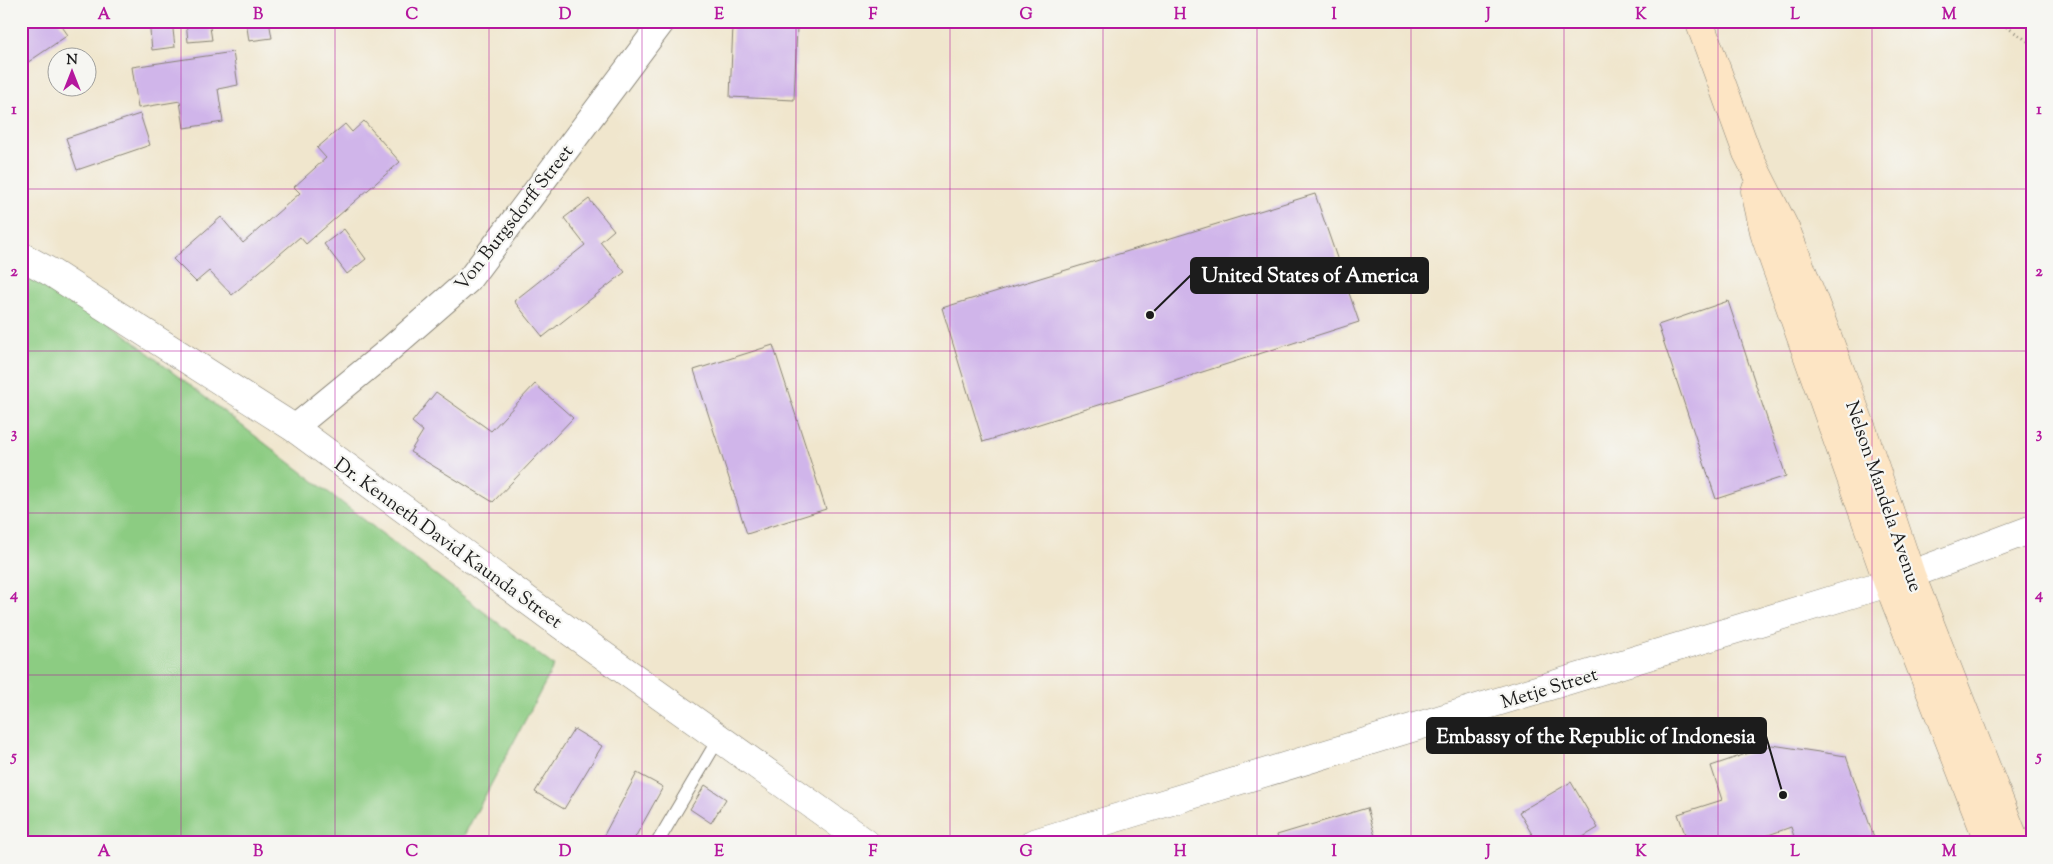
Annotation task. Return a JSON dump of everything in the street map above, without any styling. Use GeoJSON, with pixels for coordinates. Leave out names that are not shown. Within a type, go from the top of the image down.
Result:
{"type":"FeatureCollection","features":[{"type":"Feature","properties":{"kind":"main road","name":"Nelson Mandela Avenue"},"geometry":{"type":"LineString","coordinates":[[1698,21],[1747,153],[1787,232],[1863,431],[1900,579],[1989,843]]}},
{"type":"Feature","properties":{"kind":"main road","name":"Nelson Mandela Avenue"},"geometry":{"type":"LineString","coordinates":[[1900,579],[2016,843]]}},
{"type":"Feature","properties":{"kind":"street","name":"Von Burgsdorff Street"},"geometry":{"type":"LineString","coordinates":[[294,428],[383,355],[468,281],[663,21]]}},
{"type":"Feature","properties":{"kind":"street","name":"Dr. Kenneth David Kaunda Street"},"geometry":{"type":"LineString","coordinates":[[21,256],[52,273],[294,428],[556,621],[866,843]]}},
{"type":"Feature","properties":{"kind":"street","name":"Metje Street"},"geometry":{"type":"LineString","coordinates":[[1034,843],[1900,579],[2032,529]]}},
{"type":"Feature","properties":{"kind":"lane"},"geometry":{"type":"LineString","coordinates":[[657,843],[720,738]]}},
{"type":"Feature","properties":{"kind":"path"},"geometry":{"type":"LineString","coordinates":[[1998,21],[2032,44]]}},
{"type":"Feature","properties":{"kind":"green space"},"geometry":{"type":"Polygon","coordinates":[[[21,256],[95,310],[167,368],[554,666],[460,843],[21,843],[21,256]]]}},
{"type":"Feature","properties":{"kind":"building"},"geometry":{"type":"Polygon","coordinates":[[[21,21],[58,21],[68,35],[21,67],[21,21]]]}},
{"type":"Feature","properties":{"kind":"building"},"geometry":{"type":"Polygon","coordinates":[[[149,21],[172,21],[175,47],[152,50],[149,21]]]}},
{"type":"Feature","properties":{"kind":"building"},"geometry":{"type":"Polygon","coordinates":[[[186,21],[209,21],[212,40],[188,42],[186,21]]]}},
{"type":"Feature","properties":{"kind":"building"},"geometry":{"type":"Polygon","coordinates":[[[246,21],[269,21],[272,38],[249,41],[246,21]]]}},
{"type":"Feature","properties":{"kind":"building"},"geometry":{"type":"Polygon","coordinates":[[[733,25],[797,27],[794,100],[730,97],[733,25]]]}},
{"type":"Feature","properties":{"kind":"building"},"geometry":{"type":"Polygon","coordinates":[[[233,52],[238,85],[218,89],[223,122],[184,128],[180,101],[138,108],[132,67],[233,52]]]}},
{"type":"Feature","properties":{"kind":"building"},"geometry":{"type":"Polygon","coordinates":[[[140,114],[150,145],[77,170],[66,138],[140,114]]]}},
{"type":"Feature","properties":{"kind":"building"},"geometry":{"type":"Polygon","coordinates":[[[364,121],[400,162],[306,244],[300,237],[232,295],[209,271],[196,282],[173,259],[221,217],[243,243],[300,193],[294,187],[326,158],[317,148],[345,124],[352,132],[364,121]]]}},
{"type":"Feature","properties":{"kind":"building"},"geometry":{"type":"Polygon","coordinates":[[[1315,194],[1359,322],[983,442],[942,308],[1315,194]]]}},
{"type":"Feature","properties":{"kind":"building"},"geometry":{"type":"Polygon","coordinates":[[[589,199],[614,230],[600,242],[625,272],[543,337],[514,301],[585,245],[564,218],[589,199]]]}},
{"type":"Feature","properties":{"kind":"building"},"geometry":{"type":"Polygon","coordinates":[[[344,229],[366,259],[347,274],[324,244],[344,229]]]}},
{"type":"Feature","properties":{"kind":"building"},"geometry":{"type":"Polygon","coordinates":[[[1728,301],[1786,476],[1716,499],[1658,325],[1728,301]]]}},
{"type":"Feature","properties":{"kind":"building"},"geometry":{"type":"Polygon","coordinates":[[[773,345],[826,509],[747,534],[694,370],[773,345]]]}},
{"type":"Feature","properties":{"kind":"building"},"geometry":{"type":"Polygon","coordinates":[[[535,384],[573,418],[493,502],[410,452],[423,431],[412,422],[436,392],[491,431],[535,384]]]}},
{"type":"Feature","properties":{"kind":"building"},"geometry":{"type":"Polygon","coordinates":[[[574,729],[602,746],[564,809],[535,792],[574,729]]]}},
{"type":"Feature","properties":{"kind":"building"},"geometry":{"type":"Polygon","coordinates":[[[1772,745],[1846,756],[1876,843],[1796,843],[1791,827],[1746,843],[1688,843],[1678,814],[1722,800],[1711,766],[1772,745]]]}},
{"type":"Feature","properties":{"kind":"building"},"geometry":{"type":"Polygon","coordinates":[[[637,773],[663,787],[632,843],[618,843],[604,835],[637,773]]]}},
{"type":"Feature","properties":{"kind":"building"},"geometry":{"type":"Polygon","coordinates":[[[1571,782],[1598,828],[1573,843],[1537,843],[1519,812],[1571,782]]]}},
{"type":"Feature","properties":{"kind":"building"},"geometry":{"type":"Polygon","coordinates":[[[705,785],[726,799],[711,823],[690,809],[705,785]]]}},
{"type":"Feature","properties":{"kind":"building"},"geometry":{"type":"Polygon","coordinates":[[[1367,808],[1377,843],[1279,843],[1277,835],[1367,808]]]}},
{"type":"Feature","properties":{"kind":"place","name":"United States of America"},"geometry":{"type":"Point","coordinates":[1150,315]}},
{"type":"Feature","properties":{"kind":"place","name":"Embassy of the Republic of Indonesia"},"geometry":{"type":"Point","coordinates":[1783,795]}}]}
